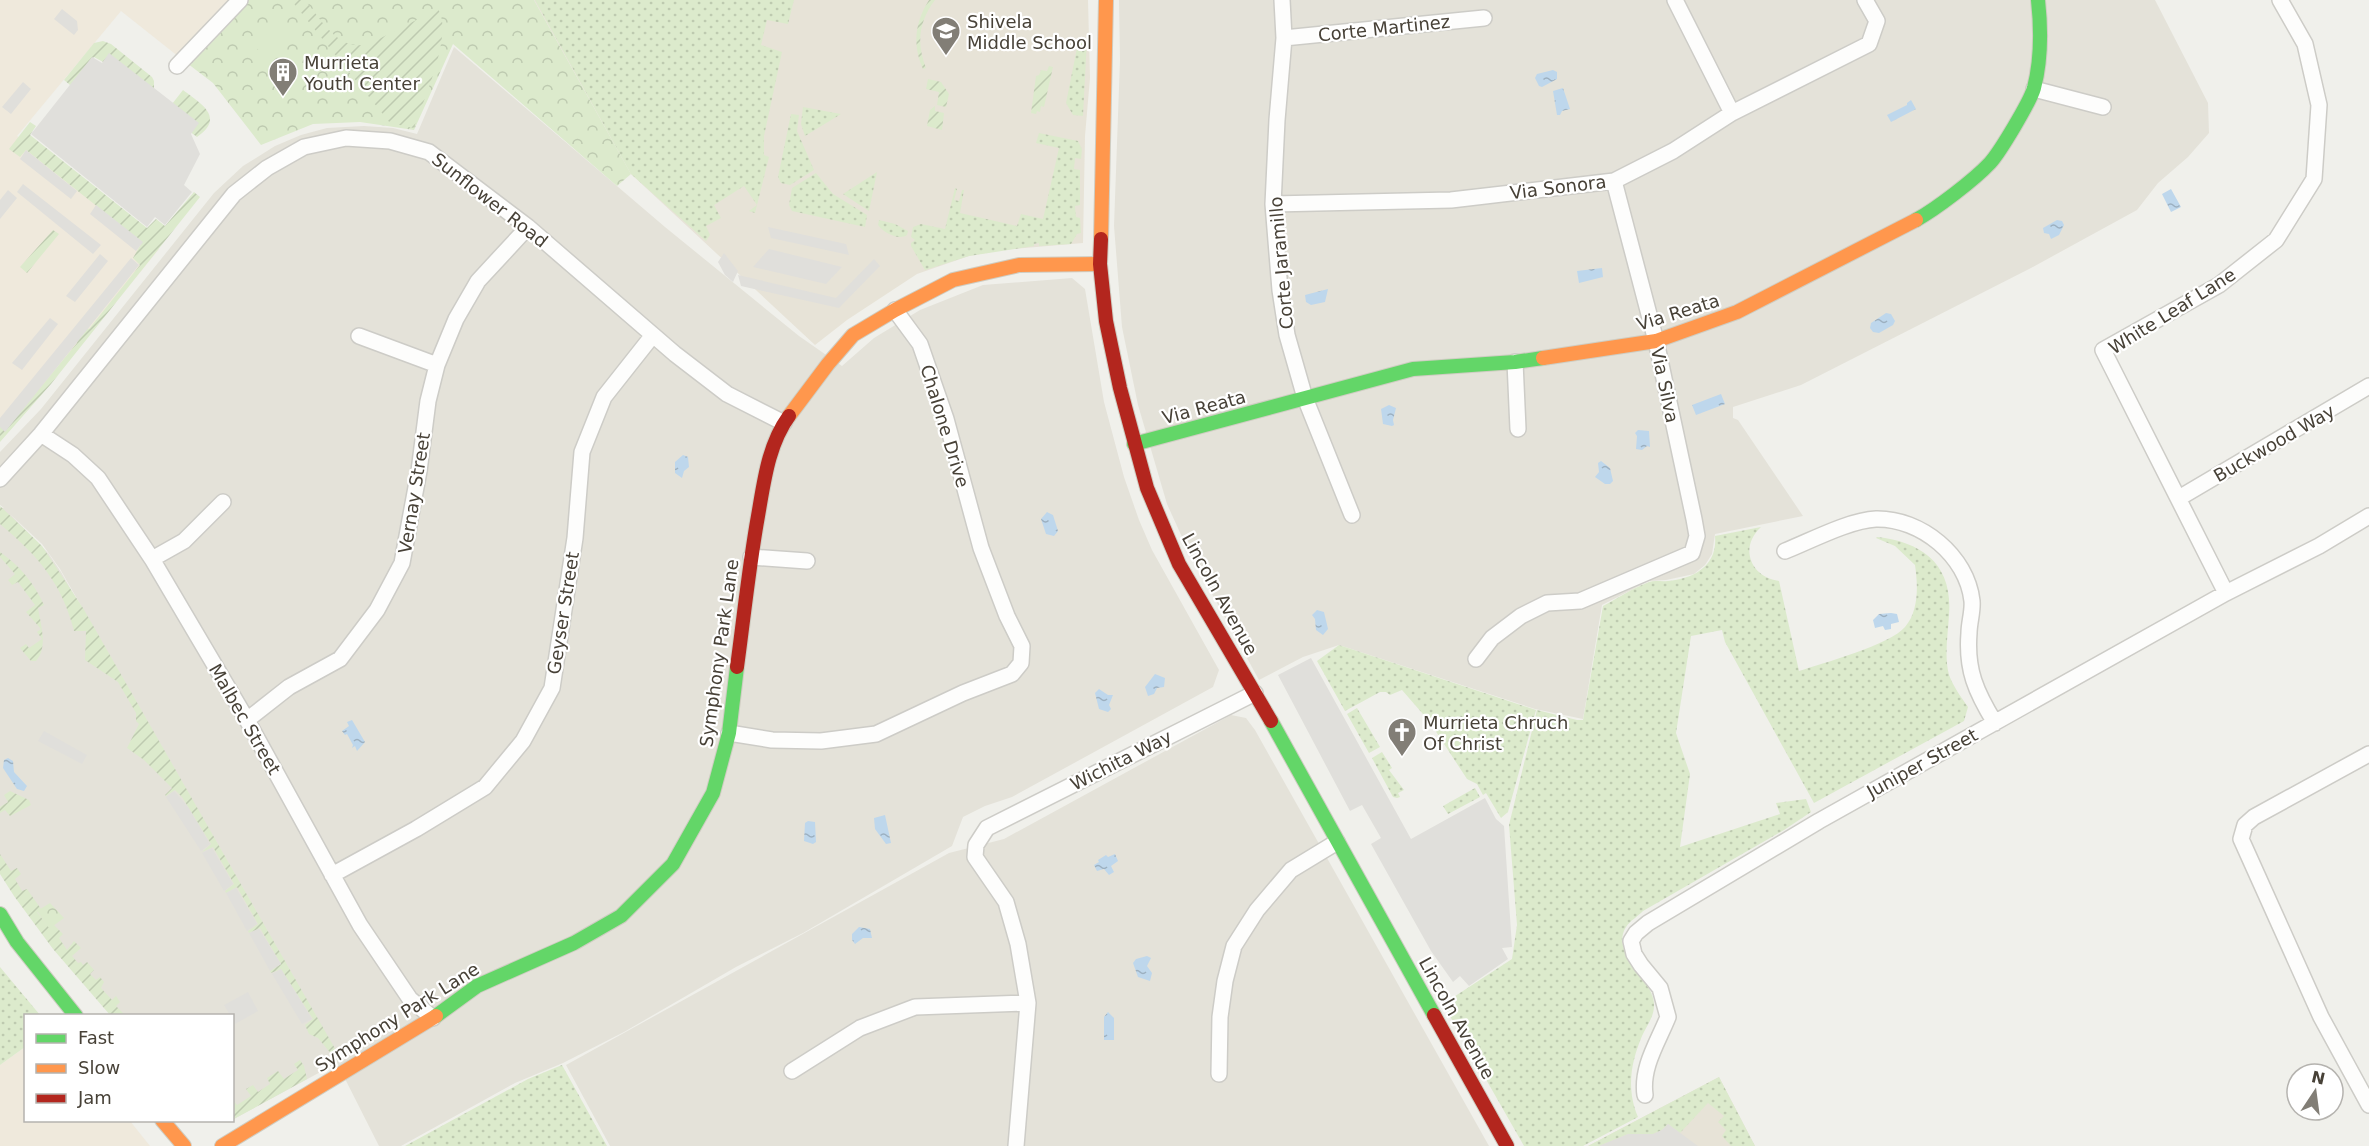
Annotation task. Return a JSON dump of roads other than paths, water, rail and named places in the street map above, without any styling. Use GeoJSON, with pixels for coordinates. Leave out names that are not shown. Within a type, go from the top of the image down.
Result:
{"type":"FeatureCollection","features":[{"type":"Feature","properties":{"kind":"street"},"geometry":{"type":"LineString","coordinates":[[177,66],[240,0]]}},
{"type":"Feature","properties":{"kind":"street","name":"Lincoln Avenue"},"geometry":{"type":"LineString","coordinates":[[1106,0],[1100,264],[1106,321],[1134,444],[1148,488],[1179,564],[1255,693],[1507,1146]]}},
{"type":"Feature","properties":{"kind":"street","name":"Corte Jaramillo"},"geometry":{"type":"LineString","coordinates":[[1282,0],[1284,38],[1273,204],[1280,290],[1287,335],[1305,398],[1352,514]]}},
{"type":"Feature","properties":{"kind":"street"},"geometry":{"type":"LineString","coordinates":[[1676,0],[1732,113]]}},
{"type":"Feature","properties":{"kind":"street","name":"Via Sonora"},"geometry":{"type":"LineString","coordinates":[[1273,204],[1451,200],[1614,181],[1673,151],[1732,113],[1869,44],[1877,21],[1865,0]]}},
{"type":"Feature","properties":{"kind":"street","name":"Via Reata"},"geometry":{"type":"LineString","coordinates":[[1134,444],[1413,369],[1515,362],[1656,341],[1737,312],[1931,212],[1990,163],[2034,88],[2041,24],[2038,0]]}},
{"type":"Feature","properties":{"kind":"street","name":"White Leaf Lane"},"geometry":{"type":"LineString","coordinates":[[2226,593],[2103,350],[2219,285],[2276,240],[2314,179],[2319,105],[2305,44],[2280,0]]}},
{"type":"Feature","properties":{"kind":"street","name":"Corte Martinez"},"geometry":{"type":"LineString","coordinates":[[1284,38],[1484,18]]}},
{"type":"Feature","properties":{"kind":"street"},"geometry":{"type":"LineString","coordinates":[[2034,88],[2103,107]]}},
{"type":"Feature","properties":{"kind":"street","name":"Sunflower Road"},"geometry":{"type":"LineString","coordinates":[[0,479],[41,434],[234,194],[267,168],[304,147],[346,138],[390,141],[429,152],[528,227],[653,335],[727,394],[784,423]]}},
{"type":"Feature","properties":{"kind":"street","name":"Via Silva"},"geometry":{"type":"LineString","coordinates":[[1476,659],[1492,638],[1521,615],[1547,603],[1580,601],[1690,554],[1697,536],[1656,341],[1614,181]]}},
{"type":"Feature","properties":{"kind":"street","name":"Vernay Street"},"geometry":{"type":"LineString","coordinates":[[247,720],[289,687],[340,659],[377,610],[402,562],[419,471],[428,401],[437,365],[456,319],[478,281],[528,227]]}},
{"type":"Feature","properties":{"kind":"street","name":"Symphony Park Lane"},"geometry":{"type":"LineString","coordinates":[[222,1146],[433,1018],[477,986],[574,943],[621,916],[673,864],[713,793],[729,733],[752,557],[767,464],[784,423],[828,364],[854,335],[895,310],[953,280],[1019,265],[1100,264]]}},
{"type":"Feature","properties":{"kind":"street","name":"Chalone Drive"},"geometry":{"type":"LineString","coordinates":[[729,733],[772,740],[821,741],[876,734],[963,693],[1012,674],[1021,663],[1023,646],[1007,616],[981,548],[946,419],[920,344],[895,310]]}},
{"type":"Feature","properties":{"kind":"street","name":"Geyser Street"},"geometry":{"type":"LineString","coordinates":[[332,875],[416,829],[485,787],[523,741],[552,688],[573,549],[582,452],[604,397],[653,335]]}},
{"type":"Feature","properties":{"kind":"street"},"geometry":{"type":"LineString","coordinates":[[359,336],[437,365]]}},
{"type":"Feature","properties":{"kind":"street"},"geometry":{"type":"LineString","coordinates":[[1515,362],[1518,429]]}},
{"type":"Feature","properties":{"kind":"street","name":"Buckwood Way"},"geometry":{"type":"LineString","coordinates":[[2179,498],[2369,386]]}},
{"type":"Feature","properties":{"kind":"street","name":"Malbec Street"},"geometry":{"type":"LineString","coordinates":[[41,434],[73,455],[98,478],[152,559],[247,720],[360,925],[410,999],[433,1018]]}},
{"type":"Feature","properties":{"kind":"street"},"geometry":{"type":"LineString","coordinates":[[152,559],[184,542],[223,502]]}},
{"type":"Feature","properties":{"kind":"street","name":"Juniper Street"},"geometry":{"type":"LineString","coordinates":[[1645,1095],[1643,1084],[1646,1070],[1668,1017],[1660,988],[1634,954],[1631,941],[1636,933],[1648,923],[1819,821],[2226,593],[2319,546],[2369,516]]}},
{"type":"Feature","properties":{"kind":"street"},"geometry":{"type":"LineString","coordinates":[[1785,551],[1844,527],[1875,519],[1902,522],[1930,535],[1948,551],[1963,572],[1972,601],[1968,635],[1970,667],[1978,696],[1995,723]]}},
{"type":"Feature","properties":{"kind":"street"},"geometry":{"type":"LineString","coordinates":[[752,557],[807,561]]}},
{"type":"Feature","properties":{"kind":"street","name":"Wichita Way"},"geometry":{"type":"LineString","coordinates":[[1028,1003],[1018,944],[1006,902],[975,857],[976,845],[987,828],[1255,693]]}},
{"type":"Feature","properties":{"kind":"street"},"geometry":{"type":"LineString","coordinates":[[2369,754],[2254,817],[2245,825],[2241,839],[2321,1017],[2369,1105]]}},
{"type":"Feature","properties":{"kind":"street"},"geometry":{"type":"LineString","coordinates":[[1219,1074],[1220,1017],[1225,981],[1234,946],[1257,910],[1291,870],[1337,842]]}},
{"type":"Feature","properties":{"kind":"street"},"geometry":{"type":"LineString","coordinates":[[0,914],[17,942],[74,1014]]}},
{"type":"Feature","properties":{"kind":"street"},"geometry":{"type":"LineString","coordinates":[[792,1071],[860,1028],[915,1007],[1028,1003],[1016,1146]]}},
{"type":"Feature","properties":{"kind":"street"},"geometry":{"type":"LineString","coordinates":[[164,1122],[184,1146]]}},
{"type":"Feature","properties":{"kind":"water"},"geometry":{"type":"Polygon","coordinates":[[[1553,70],[1557,72],[1557,79],[1542,87],[1539,86],[1535,78],[1537,74],[1553,70]]]}},
{"type":"Feature","properties":{"kind":"water"},"geometry":{"type":"Polygon","coordinates":[[[1563,88],[1570,109],[1557,115],[1553,91],[1563,88]]]}},
{"type":"Feature","properties":{"kind":"water"},"geometry":{"type":"Polygon","coordinates":[[[1911,100],[1916,109],[1891,122],[1887,115],[1907,105],[1911,100]]]}},
{"type":"Feature","properties":{"kind":"water"},"geometry":{"type":"Polygon","coordinates":[[[2171,189],[2181,207],[2171,212],[2162,194],[2171,189]]]}},
{"type":"Feature","properties":{"kind":"water"},"geometry":{"type":"Polygon","coordinates":[[[2057,220],[2062,221],[2064,225],[2059,235],[2051,239],[2049,234],[2044,233],[2043,228],[2057,220]]]}},
{"type":"Feature","properties":{"kind":"water"},"geometry":{"type":"Polygon","coordinates":[[[1602,268],[1603,277],[1579,283],[1577,271],[1602,268]]]}},
{"type":"Feature","properties":{"kind":"water"},"geometry":{"type":"Polygon","coordinates":[[[1328,289],[1325,302],[1311,305],[1306,302],[1305,295],[1328,289]]]}},
{"type":"Feature","properties":{"kind":"water"},"geometry":{"type":"Polygon","coordinates":[[[1886,313],[1891,314],[1895,321],[1893,325],[1879,333],[1873,332],[1870,328],[1871,323],[1886,313]]]}},
{"type":"Feature","properties":{"kind":"water"},"geometry":{"type":"Polygon","coordinates":[[[1721,394],[1725,404],[1696,415],[1692,405],[1721,394]]]}},
{"type":"Feature","properties":{"kind":"water"},"geometry":{"type":"Polygon","coordinates":[[[1389,405],[1396,408],[1392,426],[1383,424],[1381,409],[1389,405]]]}},
{"type":"Feature","properties":{"kind":"water"},"geometry":{"type":"Polygon","coordinates":[[[1638,430],[1649,431],[1650,447],[1647,446],[1642,450],[1636,449],[1637,436],[1635,433],[1638,430]]]}},
{"type":"Feature","properties":{"kind":"water"},"geometry":{"type":"Polygon","coordinates":[[[683,455],[688,457],[689,467],[684,471],[682,478],[675,473],[675,462],[683,455]]]}},
{"type":"Feature","properties":{"kind":"water"},"geometry":{"type":"Polygon","coordinates":[[[1601,461],[1610,468],[1613,481],[1610,484],[1605,484],[1595,477],[1599,472],[1598,463],[1601,461]]]}},
{"type":"Feature","properties":{"kind":"water"},"geometry":{"type":"Polygon","coordinates":[[[1047,512],[1053,515],[1058,531],[1054,536],[1046,534],[1041,519],[1047,512]]]}},
{"type":"Feature","properties":{"kind":"water"},"geometry":{"type":"Polygon","coordinates":[[[1317,610],[1324,612],[1328,629],[1323,635],[1316,630],[1315,619],[1312,615],[1317,610]]]}},
{"type":"Feature","properties":{"kind":"water"},"geometry":{"type":"Polygon","coordinates":[[[1879,614],[1897,614],[1899,622],[1891,624],[1891,629],[1885,630],[1883,626],[1875,628],[1873,620],[1879,614]]]}},
{"type":"Feature","properties":{"kind":"water"},"geometry":{"type":"Polygon","coordinates":[[[1155,674],[1165,678],[1164,687],[1157,688],[1154,694],[1148,696],[1145,687],[1155,674]]]}},
{"type":"Feature","properties":{"kind":"water"},"geometry":{"type":"Polygon","coordinates":[[[1099,689],[1108,695],[1113,695],[1109,705],[1111,709],[1108,712],[1099,709],[1095,693],[1099,689]]]}},
{"type":"Feature","properties":{"kind":"water"},"geometry":{"type":"Polygon","coordinates":[[[352,720],[365,742],[357,751],[355,746],[352,748],[353,745],[347,734],[345,735],[342,731],[349,726],[347,722],[352,720]]]}},
{"type":"Feature","properties":{"kind":"water"},"geometry":{"type":"Polygon","coordinates":[[[8,758],[13,761],[14,772],[27,786],[24,791],[17,789],[3,768],[4,760],[8,758]]]}},
{"type":"Feature","properties":{"kind":"water"},"geometry":{"type":"Polygon","coordinates":[[[885,815],[891,843],[886,844],[875,829],[874,818],[885,815]]]}},
{"type":"Feature","properties":{"kind":"water"},"geometry":{"type":"Polygon","coordinates":[[[815,822],[816,842],[813,844],[804,841],[805,823],[815,822]]]}},
{"type":"Feature","properties":{"kind":"water"},"geometry":{"type":"Polygon","coordinates":[[[1115,854],[1118,861],[1111,866],[1114,872],[1109,875],[1104,869],[1097,871],[1094,865],[1099,862],[1098,860],[1106,855],[1108,857],[1115,854]]]}},
{"type":"Feature","properties":{"kind":"water"},"geometry":{"type":"Polygon","coordinates":[[[859,927],[870,929],[872,938],[863,938],[855,944],[852,934],[859,927]]]}},
{"type":"Feature","properties":{"kind":"water"},"geometry":{"type":"Polygon","coordinates":[[[1147,956],[1151,958],[1147,966],[1152,973],[1150,981],[1138,977],[1133,963],[1136,959],[1147,956]]]}},
{"type":"Feature","properties":{"kind":"water"},"geometry":{"type":"Polygon","coordinates":[[[1108,1012],[1114,1018],[1114,1040],[1104,1040],[1104,1017],[1108,1012]]]}},
{"type":"Feature","properties":{"kind":"place","name":"Shivela Middle School"},"geometry":{"type":"Point","coordinates":[946,56]}},
{"type":"Feature","properties":{"kind":"place","name":"Murrieta Youth Center"},"geometry":{"type":"Point","coordinates":[283,98]}},
{"type":"Feature","properties":{"kind":"place","name":"Murrieta Chruch Of Christ"},"geometry":{"type":"Point","coordinates":[1402,758]}}]}
